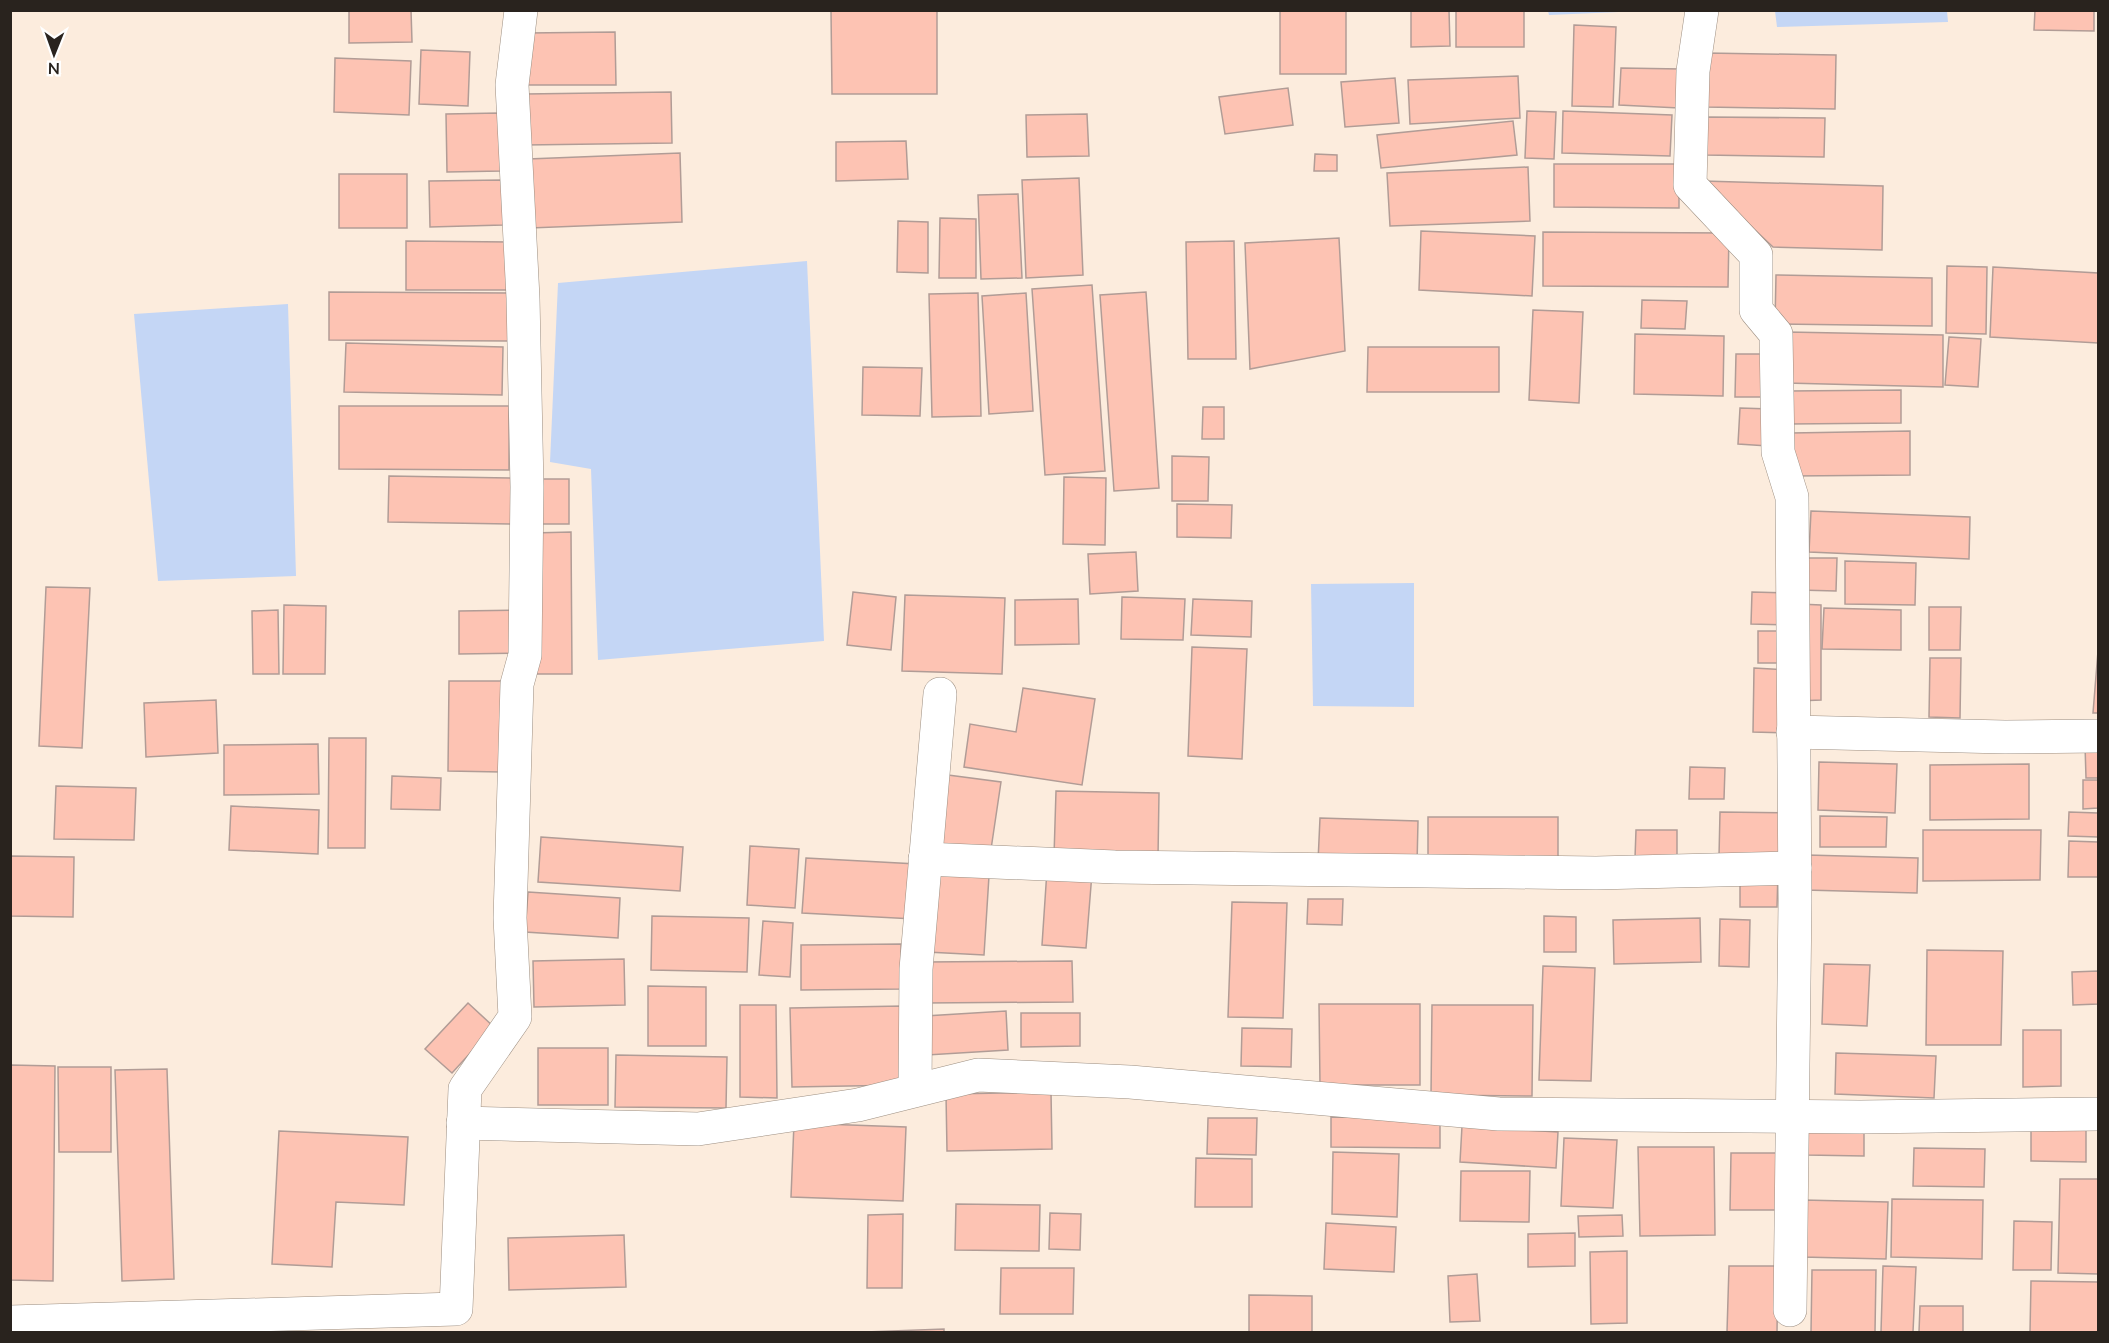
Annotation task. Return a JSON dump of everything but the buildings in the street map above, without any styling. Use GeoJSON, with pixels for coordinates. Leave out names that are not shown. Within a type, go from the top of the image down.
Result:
{"type":"FeatureCollection","features":[{"type":"Feature","properties":{"kind":"street"},"geometry":{"type":"LineString","coordinates":[[10,1322],[456,1309],[465,1089],[515,1017],[510,918],[517,684],[525,655],[527,487],[523,298],[512,85],[521,10]]}},
{"type":"Feature","properties":{"kind":"street"},"geometry":{"type":"LineString","coordinates":[[1702,10],[1693,71],[1690,185],[1756,255],[1756,309],[1776,334],[1778,452],[1792,497],[1795,868],[1790,1310]]}},
{"type":"Feature","properties":{"kind":"street"},"geometry":{"type":"LineString","coordinates":[[915,1090],[916,969],[940,694]]}},
{"type":"Feature","properties":{"kind":"street"},"geometry":{"type":"LineString","coordinates":[[1794,732],[2098,736]]}},
{"type":"Feature","properties":{"kind":"street"},"geometry":{"type":"LineString","coordinates":[[925,859],[1115,867],[1596,873],[1795,868]]}},
{"type":"Feature","properties":{"kind":"street"},"geometry":{"type":"LineString","coordinates":[[463,1123],[698,1129],[858,1105],[978,1075],[1130,1082],[1499,1114],[1791,1116],[2098,1114]]}},
{"type":"Feature","properties":{"kind":"water"},"geometry":{"type":"Polygon","coordinates":[[[1548,10],[1642,11],[1549,15],[1548,10]]]}},
{"type":"Feature","properties":{"kind":"water"},"geometry":{"type":"Polygon","coordinates":[[[1775,11],[1947,11],[1948,22],[1777,27],[1775,11]]]}},
{"type":"Feature","properties":{"kind":"water"},"geometry":{"type":"Polygon","coordinates":[[[807,261],[824,641],[598,660],[591,469],[550,462],[558,283],[807,261]]]}},
{"type":"Feature","properties":{"kind":"water"},"geometry":{"type":"Polygon","coordinates":[[[288,304],[296,576],[158,581],[134,314],[288,304]]]}},
{"type":"Feature","properties":{"kind":"water"},"geometry":{"type":"Polygon","coordinates":[[[1414,583],[1414,707],[1313,706],[1311,584],[1414,583]]]}}]}
